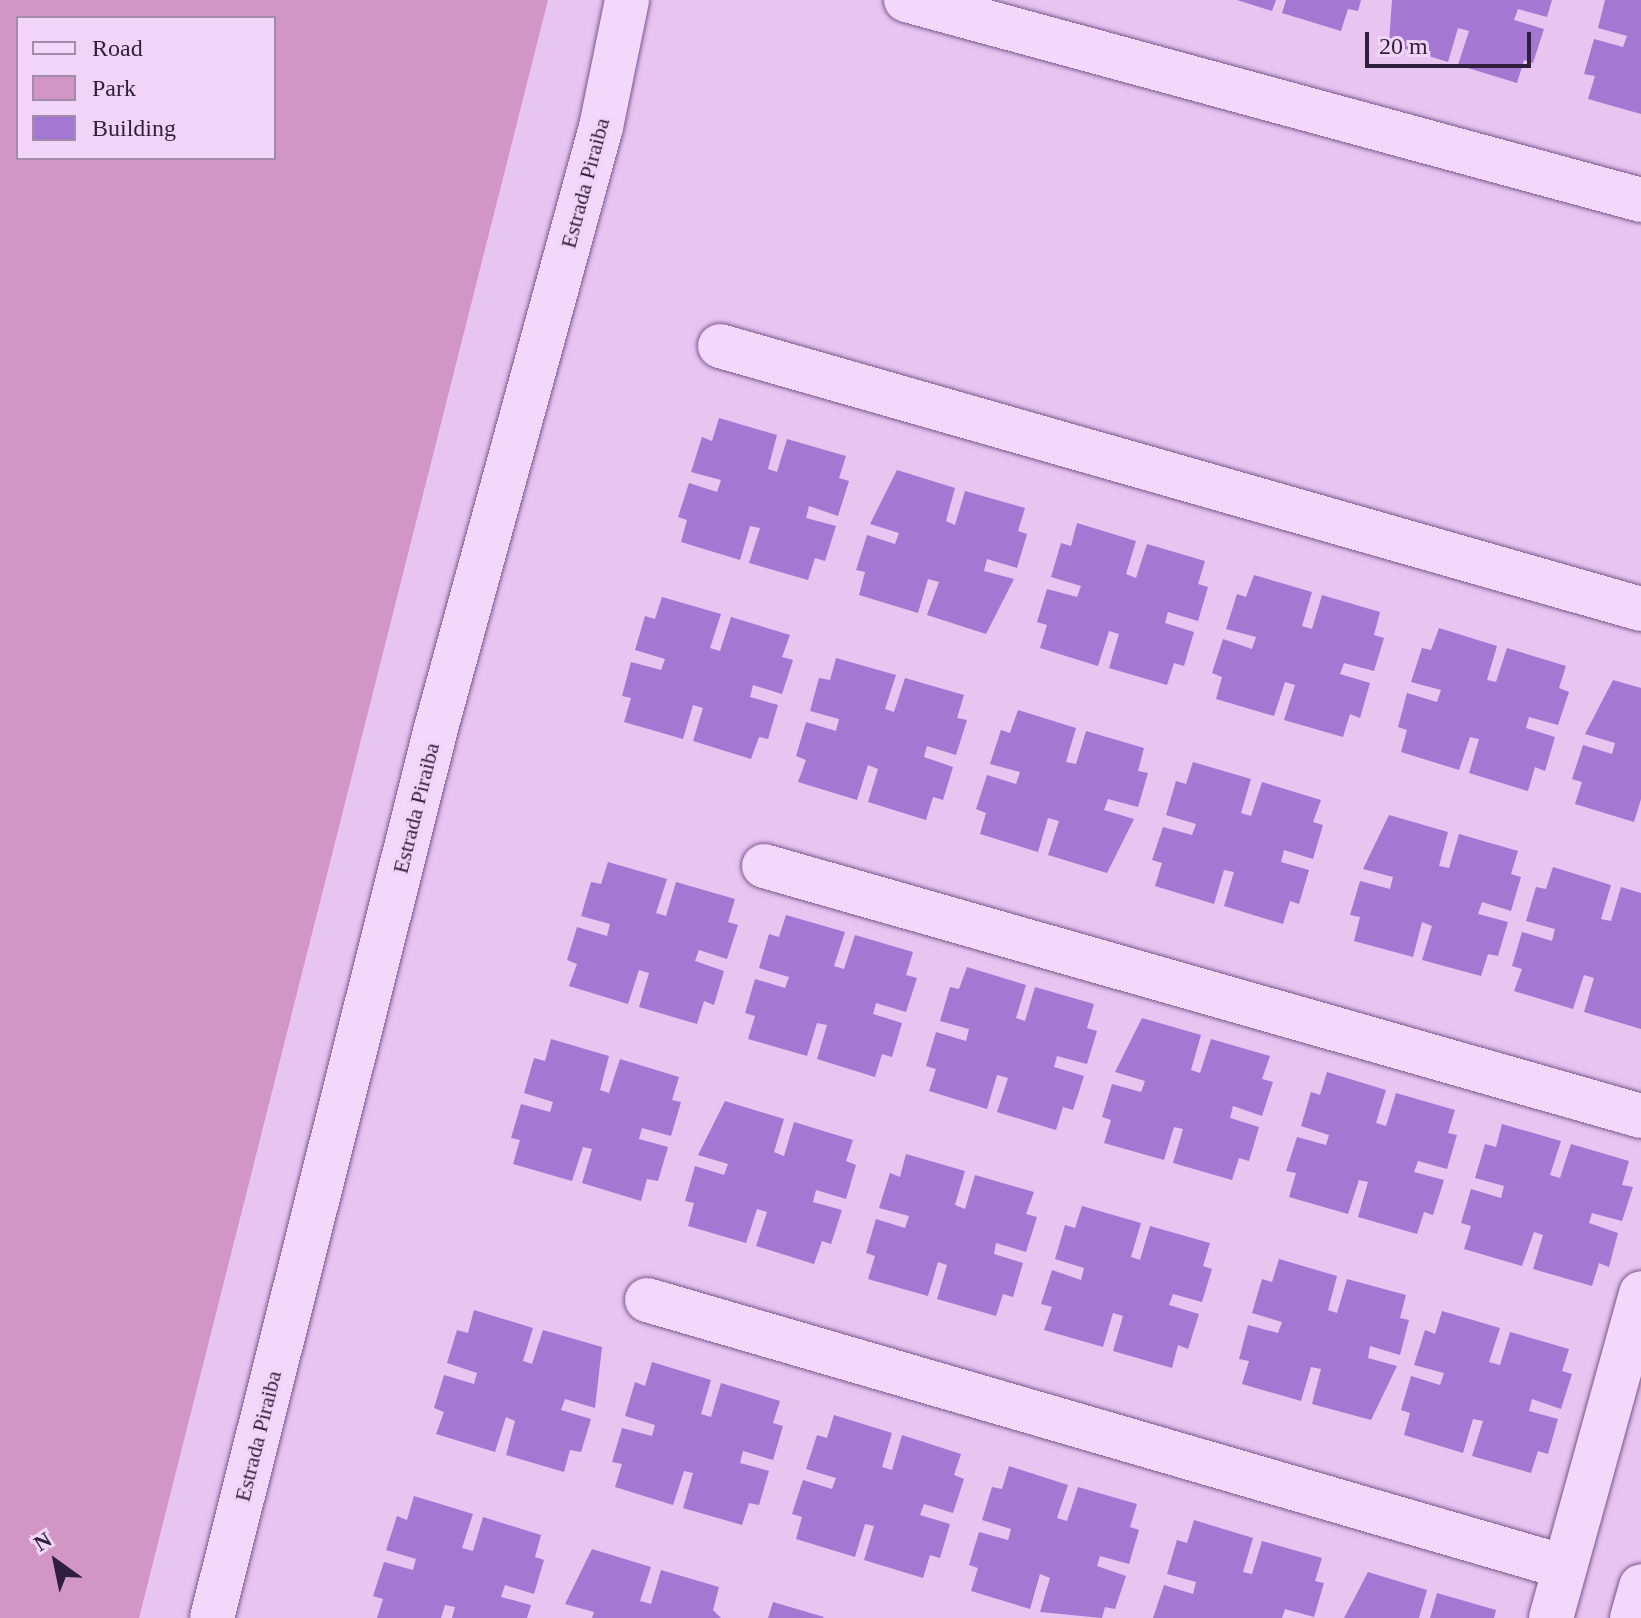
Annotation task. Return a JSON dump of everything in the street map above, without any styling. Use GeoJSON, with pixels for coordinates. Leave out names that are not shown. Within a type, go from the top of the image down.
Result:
{"type":"FeatureCollection","features":[{"type":"Feature","properties":{"kind":"street","name":"Estrada Piraiba"},"geometry":{"type":"LineString","coordinates":[[212,1618],[436,728],[601,127],[627,0]]}},
{"type":"Feature","properties":{"kind":"street"},"geometry":{"type":"LineString","coordinates":[[906,0],[1641,200]]}},
{"type":"Feature","properties":{"kind":"street"},"geometry":{"type":"LineString","coordinates":[[720,346],[1641,609]]}},
{"type":"Feature","properties":{"kind":"street"},"geometry":{"type":"LineString","coordinates":[[764,866],[1641,1116]]}},
{"type":"Feature","properties":{"kind":"street"},"geometry":{"type":"LineString","coordinates":[[1551,1618],[1641,1293]]}},
{"type":"Feature","properties":{"kind":"street"},"geometry":{"type":"LineString","coordinates":[[647,1300],[1565,1567]]}},
{"type":"Feature","properties":{"kind":"street"},"geometry":{"type":"LineString","coordinates":[[1632,1618],[1641,1586]]}},
{"type":"Feature","properties":{"kind":"green space"},"geometry":{"type":"Polygon","coordinates":[[[0,0],[548,0],[139,1618],[0,1618],[0,0]]]}},
{"type":"Feature","properties":{"kind":"building"},"geometry":{"type":"Polygon","coordinates":[[[1237,0],[1276,0],[1272,11],[1237,0]]]}},
{"type":"Feature","properties":{"kind":"building"},"geometry":{"type":"Polygon","coordinates":[[[1286,0],[1361,0],[1358,11],[1348,9],[1341,31],[1282,13],[1286,0]]]}},
{"type":"Feature","properties":{"kind":"building"},"geometry":{"type":"Polygon","coordinates":[[[1392,0],[1552,0],[1547,17],[1518,9],[1514,20],[1544,29],[1533,63],[1524,60],[1517,83],[1458,65],[1469,31],[1458,28],[1448,62],[1389,44],[1392,0]]]}},
{"type":"Feature","properties":{"kind":"building"},"geometry":{"type":"Polygon","coordinates":[[[1605,0],[1641,0],[1641,114],[1588,99],[1595,76],[1584,74],[1594,39],[1623,47],[1627,36],[1598,28],[1605,0]]]}},
{"type":"Feature","properties":{"kind":"building"},"geometry":{"type":"Polygon","coordinates":[[[719,418],[777,435],[768,469],[777,472],[787,439],[846,456],[839,478],[849,481],[838,516],[809,506],[806,518],[836,526],[825,561],[815,558],[808,580],[749,563],[760,528],[750,526],[740,560],[681,542],[687,520],[678,517],[689,483],[717,492],[721,480],[691,472],[702,437],[712,441],[719,418]]]}},
{"type":"Feature","properties":{"kind":"building"},"geometry":{"type":"Polygon","coordinates":[[[897,470],[955,488],[946,521],[955,525],[965,491],[1025,508],[1018,531],[1027,534],[1017,568],[987,559],[984,571],[1014,579],[986,634],[927,615],[939,582],[928,579],[918,613],[859,595],[865,572],[856,570],[867,535],[895,544],[899,533],[870,524],[897,470]]]}},
{"type":"Feature","properties":{"kind":"building"},"geometry":{"type":"Polygon","coordinates":[[[1077,523],[1136,541],[1126,574],[1136,578],[1147,544],[1205,561],[1198,584],[1208,587],[1198,621],[1168,612],[1165,623],[1194,632],[1184,666],[1174,663],[1167,685],[1109,668],[1119,634],[1109,631],[1098,666],[1040,648],[1047,625],[1037,622],[1047,589],[1077,597],[1081,586],[1051,577],[1061,543],[1071,546],[1077,523]]]}},
{"type":"Feature","properties":{"kind":"building"},"geometry":{"type":"Polygon","coordinates":[[[1254,575],[1312,592],[1302,626],[1312,629],[1322,595],[1380,612],[1374,635],[1384,638],[1374,671],[1344,663],[1340,674],[1370,683],[1360,718],[1350,714],[1343,737],[1284,720],[1295,685],[1285,682],[1274,716],[1216,699],[1222,677],[1212,673],[1223,639],[1252,649],[1256,637],[1226,629],[1237,594],[1246,597],[1254,575]]]}},
{"type":"Feature","properties":{"kind":"building"},"geometry":{"type":"Polygon","coordinates":[[[662,597],[721,614],[710,648],[720,651],[731,617],[790,635],[782,657],[793,660],[782,694],[753,685],[750,697],[778,705],[768,739],[759,737],[751,759],[693,741],[703,708],[693,705],[683,739],[624,722],[631,698],[622,696],[631,662],[661,670],[665,659],[635,650],[645,616],[655,619],[662,597]]]}},
{"type":"Feature","properties":{"kind":"building"},"geometry":{"type":"Polygon","coordinates":[[[1439,628],[1497,646],[1487,680],[1496,682],[1507,648],[1566,666],[1559,688],[1569,692],[1558,725],[1529,717],[1526,728],[1555,737],[1545,771],[1535,767],[1528,791],[1469,773],[1479,739],[1470,737],[1459,770],[1401,752],[1407,730],[1398,727],[1407,693],[1437,702],[1441,690],[1411,682],[1422,648],[1431,650],[1439,628]]]}},
{"type":"Feature","properties":{"kind":"building"},"geometry":{"type":"Polygon","coordinates":[[[836,658],[896,675],[885,709],[894,712],[905,678],[964,695],[957,718],[967,720],[956,755],[927,746],[924,757],[953,767],[943,800],[933,797],[926,820],[868,802],[878,769],[868,765],[857,800],[798,782],[806,760],[796,756],[806,722],[836,731],[839,719],[810,711],[819,678],[830,680],[836,658]]]}},
{"type":"Feature","properties":{"kind":"building"},"geometry":{"type":"Polygon","coordinates":[[[1613,680],[1641,688],[1641,799],[1634,822],[1575,804],[1582,782],[1572,779],[1583,745],[1612,754],[1615,743],[1585,734],[1613,680]]]}},
{"type":"Feature","properties":{"kind":"building"},"geometry":{"type":"Polygon","coordinates":[[[1018,710],[1076,728],[1066,762],[1076,764],[1086,731],[1144,748],[1138,771],[1148,773],[1138,807],[1108,799],[1104,810],[1134,819],[1107,873],[1048,855],[1059,821],[1048,818],[1038,852],[980,834],[986,813],[976,809],[987,775],[1016,784],[1020,772],[990,764],[1001,730],[1010,733],[1018,710]]]}},
{"type":"Feature","properties":{"kind":"building"},"geometry":{"type":"Polygon","coordinates":[[[1193,762],[1251,779],[1241,813],[1251,816],[1262,782],[1321,800],[1313,822],[1323,825],[1313,859],[1284,850],[1281,862],[1309,870],[1299,904],[1290,901],[1283,924],[1224,906],[1234,872],[1224,870],[1214,904],[1155,886],[1162,863],[1152,860],[1163,827],[1192,835],[1196,824],[1166,815],[1176,781],[1186,784],[1193,762]]]}},
{"type":"Feature","properties":{"kind":"building"},"geometry":{"type":"Polygon","coordinates":[[[1389,815],[1448,832],[1439,866],[1449,868],[1459,834],[1518,851],[1511,874],[1521,877],[1511,911],[1482,902],[1478,914],[1508,922],[1498,956],[1488,954],[1481,976],[1422,960],[1432,926],[1422,922],[1413,957],[1354,941],[1360,917],[1350,915],[1360,881],[1390,889],[1393,877],[1363,869],[1389,815]]]}},
{"type":"Feature","properties":{"kind":"building"},"geometry":{"type":"Polygon","coordinates":[[[608,862],[667,879],[656,913],[666,916],[676,882],[735,899],[728,922],[738,925],[727,959],[699,950],[695,961],[724,971],[714,1005],[704,1001],[697,1024],[639,1007],[649,973],[639,970],[628,1004],[569,986],[577,964],[567,960],[577,927],[607,936],[610,924],[581,916],[591,882],[601,884],[608,862]]]}},
{"type":"Feature","properties":{"kind":"building"},"geometry":{"type":"Polygon","coordinates":[[[1553,867],[1611,885],[1601,919],[1611,921],[1621,887],[1641,893],[1641,1029],[1584,1012],[1594,978],[1584,975],[1573,1009],[1514,991],[1522,969],[1512,966],[1522,932],[1552,941],[1555,929],[1526,921],[1536,887],[1546,889],[1553,867]]]}},
{"type":"Feature","properties":{"kind":"building"},"geometry":{"type":"Polygon","coordinates":[[[786,915],[845,932],[834,966],[844,969],[855,935],[913,952],[906,975],[917,978],[906,1012],[876,1003],[873,1014],[902,1023],[892,1057],[882,1054],[875,1077],[817,1059],[827,1025],[817,1023],[807,1056],[748,1039],[755,1016],[745,1013],[755,979],[785,988],[789,977],[759,968],[769,934],[779,937],[786,915]]]}},
{"type":"Feature","properties":{"kind":"building"},"geometry":{"type":"Polygon","coordinates":[[[967,967],[1026,985],[1016,1018],[1025,1021],[1035,987],[1094,1004],[1087,1028],[1097,1031],[1087,1064],[1057,1056],[1054,1067],[1084,1076],[1073,1110],[1063,1107],[1056,1130],[997,1112],[1008,1078],[997,1075],[987,1109],[929,1091],[936,1069],[926,1066],[936,1032],[966,1041],[969,1029],[940,1021],[950,987],[959,989],[967,967]]]}},
{"type":"Feature","properties":{"kind":"building"},"geometry":{"type":"Polygon","coordinates":[[[1142,1018],[1201,1035],[1191,1070],[1200,1073],[1211,1039],[1270,1056],[1262,1079],[1273,1082],[1262,1116],[1233,1106],[1230,1118],[1259,1127],[1249,1161],[1239,1158],[1232,1180],[1173,1163],[1183,1129],[1174,1127],[1164,1160],[1104,1143],[1111,1120],[1102,1117],[1112,1084],[1141,1092],[1145,1081],[1115,1072],[1142,1018]]]}},
{"type":"Feature","properties":{"kind":"building"},"geometry":{"type":"Polygon","coordinates":[[[551,1039],[609,1056],[600,1090],[609,1093],[620,1059],[679,1077],[672,1100],[681,1102],[671,1136],[642,1128],[639,1139],[668,1147],[658,1181],[647,1179],[641,1201],[582,1183],[592,1149],[583,1147],[572,1181],[513,1164],[520,1140],[511,1138],[521,1104],[550,1112],[553,1102],[524,1093],[534,1058],[545,1061],[551,1039]]]}},
{"type":"Feature","properties":{"kind":"building"},"geometry":{"type":"Polygon","coordinates":[[[1327,1072],[1386,1090],[1376,1123],[1386,1126],[1396,1093],[1455,1110],[1448,1133],[1457,1135],[1447,1169],[1418,1161],[1414,1172],[1444,1180],[1433,1215],[1424,1212],[1417,1234],[1358,1217],[1368,1182],[1359,1180],[1348,1214],[1289,1197],[1296,1173],[1286,1171],[1297,1137],[1326,1145],[1329,1135],[1301,1126],[1311,1092],[1320,1095],[1327,1072]]]}},
{"type":"Feature","properties":{"kind":"building"},"geometry":{"type":"Polygon","coordinates":[[[725,1101],[784,1119],[774,1152],[784,1156],[794,1122],[853,1140],[846,1161],[856,1165],[846,1199],[816,1190],[813,1202],[842,1210],[831,1244],[822,1241],[814,1264],[756,1246],[767,1212],[757,1209],[746,1243],[688,1226],[694,1203],[685,1201],[695,1166],[724,1175],[728,1164],[698,1155],[725,1101]]]}},
{"type":"Feature","properties":{"kind":"building"},"geometry":{"type":"Polygon","coordinates":[[[1502,1124],[1561,1141],[1550,1175],[1560,1178],[1571,1144],[1629,1161],[1622,1185],[1633,1187],[1622,1221],[1592,1213],[1589,1223],[1618,1233],[1609,1267],[1599,1263],[1592,1286],[1533,1269],[1543,1235],[1534,1232],[1522,1266],[1464,1249],[1471,1226],[1461,1223],[1471,1189],[1501,1198],[1504,1186],[1475,1178],[1485,1144],[1496,1147],[1502,1124]]]}},
{"type":"Feature","properties":{"kind":"building"},"geometry":{"type":"Polygon","coordinates":[[[906,1154],[965,1171],[955,1205],[965,1209],[975,1175],[1034,1192],[1026,1214],[1037,1217],[1026,1252],[996,1243],[994,1254],[1023,1263],[1013,1297],[1003,1294],[996,1316],[937,1299],[947,1265],[938,1262],[928,1296],[868,1279],[875,1256],[866,1253],[876,1219],[905,1228],[909,1216],[879,1208],[890,1173],[900,1177],[906,1154]]]}},
{"type":"Feature","properties":{"kind":"building"},"geometry":{"type":"Polygon","coordinates":[[[1082,1206],[1141,1223],[1131,1257],[1140,1260],[1150,1226],[1210,1243],[1203,1266],[1212,1269],[1202,1302],[1173,1294],[1169,1305],[1199,1314],[1188,1349],[1178,1345],[1172,1368],[1113,1351],[1123,1316],[1113,1313],[1103,1347],[1044,1330],[1052,1307],[1041,1304],[1052,1270],[1081,1280],[1084,1268],[1055,1259],[1065,1225],[1075,1228],[1082,1206]]]}},
{"type":"Feature","properties":{"kind":"building"},"geometry":{"type":"Polygon","coordinates":[[[1279,1259],[1337,1276],[1328,1310],[1337,1313],[1347,1279],[1406,1295],[1400,1318],[1409,1320],[1400,1355],[1370,1346],[1368,1358],[1397,1366],[1371,1420],[1312,1404],[1321,1369],[1311,1367],[1301,1401],[1242,1384],[1249,1361],[1239,1359],[1248,1325],[1278,1333],[1282,1322],[1252,1313],[1262,1279],[1272,1282],[1279,1259]]]}},
{"type":"Feature","properties":{"kind":"building"},"geometry":{"type":"Polygon","coordinates":[[[474,1310],[533,1328],[523,1361],[532,1364],[543,1330],[602,1347],[595,1408],[565,1399],[561,1410],[591,1419],[581,1452],[570,1450],[564,1472],[506,1455],[515,1421],[506,1417],[495,1452],[436,1434],[444,1412],[434,1408],[444,1375],[474,1384],[477,1373],[447,1363],[457,1330],[468,1333],[474,1310]]]}},
{"type":"Feature","properties":{"kind":"building"},"geometry":{"type":"Polygon","coordinates":[[[1442,1311],[1500,1328],[1489,1362],[1500,1365],[1510,1332],[1569,1349],[1562,1371],[1572,1374],[1561,1409],[1532,1399],[1529,1411],[1558,1419],[1548,1454],[1538,1451],[1531,1473],[1472,1456],[1483,1421],[1473,1419],[1463,1453],[1404,1435],[1410,1413],[1401,1410],[1411,1376],[1440,1385],[1444,1373],[1414,1365],[1425,1330],[1435,1334],[1442,1311]]]}},
{"type":"Feature","properties":{"kind":"building"},"geometry":{"type":"Polygon","coordinates":[[[652,1362],[711,1380],[701,1414],[711,1417],[721,1383],[780,1401],[773,1423],[783,1426],[773,1460],[743,1451],[740,1463],[769,1471],[759,1505],[749,1503],[742,1525],[683,1508],[693,1473],[684,1471],[673,1505],[615,1487],[622,1464],[612,1462],[622,1428],[652,1436],[655,1425],[625,1416],[635,1382],[645,1386],[652,1362]]]}},
{"type":"Feature","properties":{"kind":"building"},"geometry":{"type":"Polygon","coordinates":[[[834,1415],[892,1433],[882,1467],[892,1470],[902,1435],[961,1454],[954,1475],[964,1479],[953,1513],[924,1504],[920,1515],[950,1524],[940,1558],[930,1555],[923,1578],[864,1560],[874,1526],[865,1524],[855,1557],[796,1539],[802,1517],[792,1514],[803,1480],[832,1489],[836,1478],[806,1469],[817,1435],[827,1438],[834,1415]]]}},
{"type":"Feature","properties":{"kind":"building"},"geometry":{"type":"Polygon","coordinates":[[[1009,1466],[1068,1485],[1057,1518],[1067,1521],[1078,1487],[1137,1504],[1130,1527],[1139,1530],[1129,1564],[1100,1556],[1097,1566],[1126,1576],[1115,1609],[1105,1607],[1102,1618],[1040,1612],[1050,1578],[1040,1574],[1030,1609],[971,1591],[978,1568],[969,1565],[979,1532],[1008,1540],[1011,1529],[982,1520],[992,1487],[1002,1489],[1009,1466]]]}},
{"type":"Feature","properties":{"kind":"building"},"geometry":{"type":"Polygon","coordinates":[[[414,1496],[473,1514],[462,1548],[473,1551],[483,1517],[541,1535],[535,1557],[544,1560],[534,1594],[505,1585],[501,1597],[531,1605],[527,1618],[452,1618],[455,1607],[445,1605],[441,1618],[377,1618],[383,1599],[373,1596],[384,1562],[413,1570],[416,1559],[386,1550],[397,1516],[407,1520],[414,1496]]]}},
{"type":"Feature","properties":{"kind":"building"},"geometry":{"type":"Polygon","coordinates":[[[1194,1520],[1253,1538],[1243,1572],[1252,1574],[1262,1541],[1322,1558],[1315,1581],[1324,1583],[1314,1617],[1285,1609],[1282,1618],[1153,1618],[1164,1585],[1193,1594],[1196,1582],[1167,1574],[1177,1540],[1187,1543],[1194,1520]]]}},
{"type":"Feature","properties":{"kind":"building"},"geometry":{"type":"Polygon","coordinates":[[[592,1549],[651,1567],[640,1601],[651,1604],[661,1570],[719,1587],[713,1610],[721,1618],[592,1618],[594,1612],[565,1604],[592,1549]]]}},
{"type":"Feature","properties":{"kind":"building"},"geometry":{"type":"Polygon","coordinates":[[[1368,1572],[1427,1590],[1419,1618],[1344,1618],[1368,1572]]]}},
{"type":"Feature","properties":{"kind":"building"},"geometry":{"type":"Polygon","coordinates":[[[1437,1593],[1496,1610],[1494,1618],[1430,1618],[1437,1593]]]}},
{"type":"Feature","properties":{"kind":"building"},"geometry":{"type":"Polygon","coordinates":[[[773,1602],[824,1617],[768,1618],[773,1602]]]}}]}
